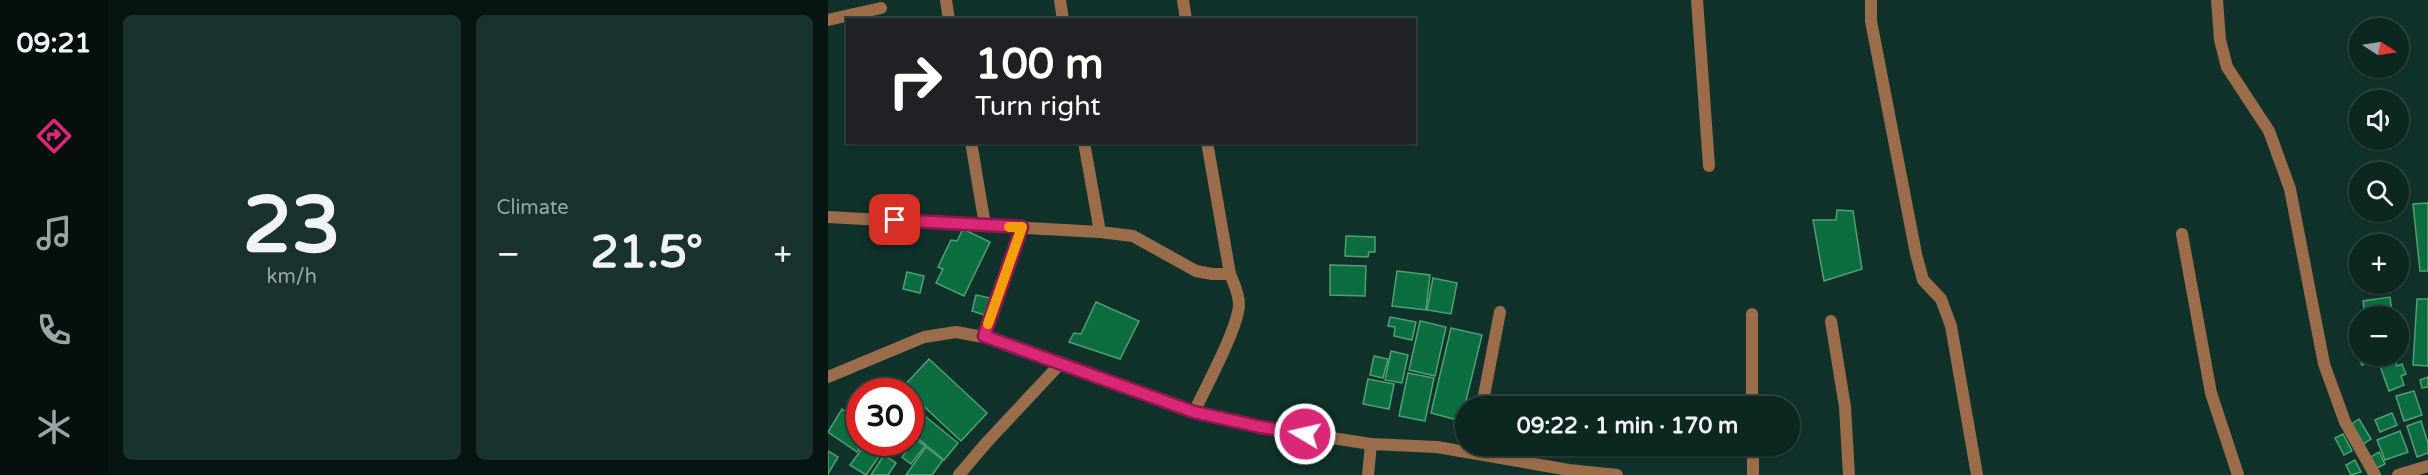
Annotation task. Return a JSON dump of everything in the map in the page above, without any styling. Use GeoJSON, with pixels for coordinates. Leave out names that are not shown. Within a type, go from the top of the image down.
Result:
{"type":"FeatureCollection","features":[{"type":"Feature","properties":{"kind":"street"},"geometry":{"type":"LineString","coordinates":[[946,0],[950,18]]}},
{"type":"Feature","properties":{"kind":"street"},"geometry":{"type":"LineString","coordinates":[[1060,0],[1063,18]]}},
{"type":"Feature","properties":{"kind":"street"},"geometry":{"type":"LineString","coordinates":[[1183,0],[1186,18]]}},
{"type":"Feature","properties":{"kind":"street"},"geometry":{"type":"LineString","coordinates":[[1697,0],[1709,166]]}},
{"type":"Feature","properties":{"kind":"street"},"geometry":{"type":"LineString","coordinates":[[1871,0],[1871,21],[1916,254],[1923,280],[1941,299],[1951,326],[1977,475]]}},
{"type":"Feature","properties":{"kind":"street"},"geometry":{"type":"LineString","coordinates":[[2217,0],[2220,40],[2227,67],[2269,131],[2290,189],[2324,364],[2345,422],[2375,475]]}},
{"type":"Feature","properties":{"kind":"street"},"geometry":{"type":"LineString","coordinates":[[828,20],[881,8]]}},
{"type":"Feature","properties":{"kind":"street"},"geometry":{"type":"LineString","coordinates":[[970,144],[985,225]]}},
{"type":"Feature","properties":{"kind":"street"},"geometry":{"type":"LineString","coordinates":[[1084,144],[1100,232]]}},
{"type":"Feature","properties":{"kind":"street"},"geometry":{"type":"LineString","coordinates":[[1194,412],[1237,316],[1238,292],[1230,274],[1207,144]]}},
{"type":"Feature","properties":{"kind":"street"},"geometry":{"type":"LineString","coordinates":[[828,217],[1022,227],[1132,236],[1196,271],[1230,274]]}},
{"type":"Feature","properties":{"kind":"street"},"geometry":{"type":"LineString","coordinates":[[984,336],[1022,227]]}},
{"type":"Feature","properties":{"kind":"street"},"geometry":{"type":"LineString","coordinates":[[2182,234],[2211,393],[2238,475]]}},
{"type":"Feature","properties":{"kind":"street"},"geometry":{"type":"LineString","coordinates":[[1484,396],[1500,312]]}},
{"type":"Feature","properties":{"kind":"street"},"geometry":{"type":"LineString","coordinates":[[1752,314],[1752,396]]}},
{"type":"Feature","properties":{"kind":"street"},"geometry":{"type":"LineString","coordinates":[[1831,321],[1845,407],[1849,475]]}},
{"type":"Feature","properties":{"kind":"street"},"geometry":{"type":"LineString","coordinates":[[828,376],[924,337],[956,332],[984,336],[1194,412],[1261,427],[1371,444],[1455,448]]}},
{"type":"Feature","properties":{"kind":"street"},"geometry":{"type":"LineString","coordinates":[[959,475],[1061,363]]}},
{"type":"Feature","properties":{"kind":"street"},"geometry":{"type":"LineString","coordinates":[[1368,475],[1371,444]]}},
{"type":"Feature","properties":{"kind":"street"},"geometry":{"type":"LineString","coordinates":[[1506,456],[1569,470],[1617,475]]}},
{"type":"Feature","properties":{"kind":"street"},"geometry":{"type":"LineString","coordinates":[[1753,456],[1753,475]]}},
{"type":"Feature","properties":{"kind":"street"},"geometry":{"type":"LineString","coordinates":[[2398,475],[2428,466]]}},
{"type":"Feature","properties":{"kind":"building"},"geometry":{"type":"Polygon","coordinates":[[[2428,203],[2428,271],[2420,271],[2413,204],[2428,203]]]}},
{"type":"Feature","properties":{"kind":"building"},"geometry":{"type":"Polygon","coordinates":[[[1837,210],[1853,211],[1862,269],[1824,281],[1813,220],[1836,220],[1837,210]]]}},
{"type":"Feature","properties":{"kind":"building"},"geometry":{"type":"Polygon","coordinates":[[[963,229],[990,242],[964,296],[936,283],[943,269],[938,267],[951,240],[957,241],[963,229]]]}},
{"type":"Feature","properties":{"kind":"building"},"geometry":{"type":"Polygon","coordinates":[[[1346,236],[1375,237],[1375,252],[1369,252],[1368,257],[1345,256],[1346,236]]]}},
{"type":"Feature","properties":{"kind":"building"},"geometry":{"type":"Polygon","coordinates":[[[1330,265],[1366,266],[1365,296],[1330,295],[1330,265]]]}},
{"type":"Feature","properties":{"kind":"building"},"geometry":{"type":"Polygon","coordinates":[[[1397,271],[1430,275],[1426,310],[1392,306],[1397,271]]]}},
{"type":"Feature","properties":{"kind":"building"},"geometry":{"type":"Polygon","coordinates":[[[907,272],[924,276],[920,293],[903,289],[907,272]]]}},
{"type":"Feature","properties":{"kind":"building"},"geometry":{"type":"Polygon","coordinates":[[[1433,278],[1457,283],[1451,314],[1427,310],[1433,278]]]}},
{"type":"Feature","properties":{"kind":"building"},"geometry":{"type":"Polygon","coordinates":[[[976,295],[990,298],[985,315],[972,311],[976,295]]]}},
{"type":"Feature","properties":{"kind":"building"},"geometry":{"type":"Polygon","coordinates":[[[2390,297],[2391,306],[2364,306],[2363,301],[2390,297]]]}},
{"type":"Feature","properties":{"kind":"building"},"geometry":{"type":"Polygon","coordinates":[[[2417,299],[2428,299],[2428,366],[2413,365],[2417,299]]]}},
{"type":"Feature","properties":{"kind":"building"},"geometry":{"type":"Polygon","coordinates":[[[1096,302],[1139,321],[1120,359],[1069,342],[1074,333],[1081,334],[1096,302]]]}},
{"type":"Feature","properties":{"kind":"building"},"geometry":{"type":"Polygon","coordinates":[[[1390,317],[1416,322],[1412,340],[1394,336],[1395,327],[1388,326],[1390,317]]]}},
{"type":"Feature","properties":{"kind":"building"},"geometry":{"type":"Polygon","coordinates":[[[1420,321],[1446,327],[1435,376],[1409,370],[1420,321]]]}},
{"type":"Feature","properties":{"kind":"building"},"geometry":{"type":"Polygon","coordinates":[[[1451,328],[1482,335],[1467,396],[1455,396],[1455,419],[1431,413],[1451,328]]]}},
{"type":"Feature","properties":{"kind":"building"},"geometry":{"type":"Polygon","coordinates":[[[1391,351],[1408,355],[1402,383],[1385,380],[1391,351]]]}},
{"type":"Feature","properties":{"kind":"building"},"geometry":{"type":"Polygon","coordinates":[[[1374,356],[1388,359],[1383,378],[1370,375],[1374,356]]]}},
{"type":"Feature","properties":{"kind":"building"},"geometry":{"type":"Polygon","coordinates":[[[929,359],[987,413],[961,441],[924,407],[924,378],[911,378],[929,359]]]}},
{"type":"Feature","properties":{"kind":"building"},"geometry":{"type":"Polygon","coordinates":[[[2380,366],[2403,366],[2406,374],[2401,376],[2404,385],[2389,391],[2380,366]]]}},
{"type":"Feature","properties":{"kind":"building"},"geometry":{"type":"Polygon","coordinates":[[[1408,373],[1434,378],[1425,421],[1399,416],[1408,373]]]}},
{"type":"Feature","properties":{"kind":"building"},"geometry":{"type":"Polygon","coordinates":[[[2428,377],[2428,387],[2422,388],[2420,380],[2428,377]]]}},
{"type":"Feature","properties":{"kind":"building"},"geometry":{"type":"Polygon","coordinates":[[[1368,379],[1394,384],[1389,409],[1363,404],[1368,379]]]}},
{"type":"Feature","properties":{"kind":"building"},"geometry":{"type":"Polygon","coordinates":[[[2414,391],[2422,415],[2404,421],[2396,396],[2414,391]]]}},
{"type":"Feature","properties":{"kind":"building"},"geometry":{"type":"Polygon","coordinates":[[[842,409],[846,412],[846,444],[828,432],[842,409]]]}},
{"type":"Feature","properties":{"kind":"building"},"geometry":{"type":"Polygon","coordinates":[[[2392,413],[2397,425],[2380,432],[2375,420],[2392,413]]]}},
{"type":"Feature","properties":{"kind":"building"},"geometry":{"type":"Polygon","coordinates":[[[924,415],[958,443],[944,460],[924,444],[924,415]]]}},
{"type":"Feature","properties":{"kind":"building"},"geometry":{"type":"Polygon","coordinates":[[[2359,419],[2371,439],[2362,445],[2350,425],[2359,419]]]}},
{"type":"Feature","properties":{"kind":"building"},"geometry":{"type":"Polygon","coordinates":[[[2421,421],[2428,443],[2428,453],[2417,457],[2407,426],[2421,421]]]}},
{"type":"Feature","properties":{"kind":"building"},"geometry":{"type":"Polygon","coordinates":[[[2400,431],[2408,452],[2385,460],[2377,440],[2400,431]]]}},
{"type":"Feature","properties":{"kind":"building"},"geometry":{"type":"Polygon","coordinates":[[[2343,434],[2352,451],[2344,455],[2335,438],[2343,434]]]}},
{"type":"Feature","properties":{"kind":"building"},"geometry":{"type":"Polygon","coordinates":[[[926,447],[943,460],[932,475],[906,475],[920,456],[924,456],[926,447]]]}},
{"type":"Feature","properties":{"kind":"building"},"geometry":{"type":"Polygon","coordinates":[[[828,451],[838,457],[828,474],[828,451]]]}},
{"type":"Feature","properties":{"kind":"building"},"geometry":{"type":"Polygon","coordinates":[[[2379,452],[2385,464],[2375,469],[2369,458],[2379,452]]]}},
{"type":"Feature","properties":{"kind":"building"},"geometry":{"type":"Polygon","coordinates":[[[857,456],[879,456],[866,475],[850,465],[857,456]]]}},
{"type":"Feature","properties":{"kind":"building"},"geometry":{"type":"Polygon","coordinates":[[[883,456],[896,463],[888,475],[871,475],[883,456]]]}},
{"type":"Feature","properties":{"kind":"building"},"geometry":{"type":"Polygon","coordinates":[[[903,456],[917,456],[911,464],[903,456]]]}},
{"type":"Feature","properties":{"kind":"building"},"geometry":{"type":"Polygon","coordinates":[[[2355,460],[2361,472],[2351,475],[2346,465],[2355,460]]]}},
{"type":"Feature","properties":{"kind":"slow traffic"},"geometry":{"type":"LineString","coordinates":[[988,324],[1022,227],[1009,227]]}},
{"type":"Feature","properties":{"kind":"route"},"geometry":{"type":"LineString","coordinates":[[895,220],[1022,227],[984,336],[1194,412],[1305,434]]}}]}
